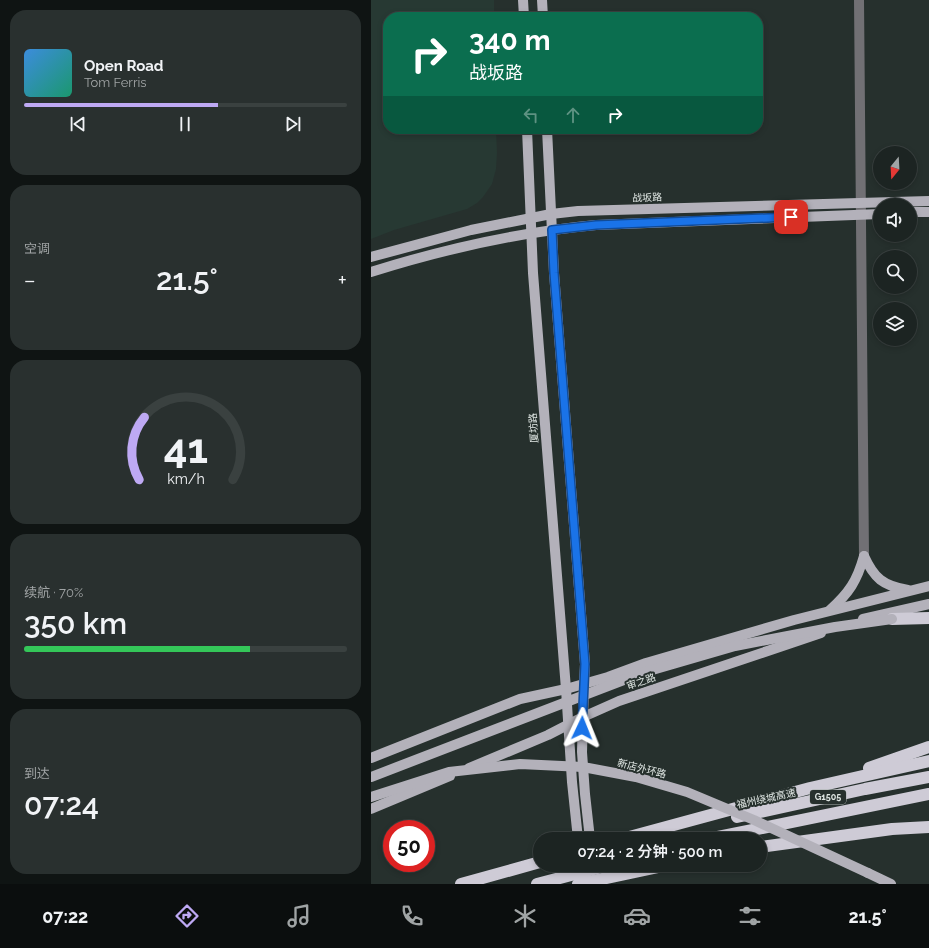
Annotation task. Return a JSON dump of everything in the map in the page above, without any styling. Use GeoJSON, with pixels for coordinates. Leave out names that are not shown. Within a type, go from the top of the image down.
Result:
{"type":"FeatureCollection","features":[{"type":"Feature","properties":{"kind":"highway"},"geometry":{"type":"LineString","coordinates":[[892,619],[929,617]]}},
{"type":"Feature","properties":{"kind":"highway"},"geometry":{"type":"LineString","coordinates":[[653,832],[727,815],[929,747]]}},
{"type":"Feature","properties":{"kind":"highway"},"geometry":{"type":"LineString","coordinates":[[810,788],[929,761]]}},
{"type":"Feature","properties":{"kind":"highway","name":"福州绕城高速"},"geometry":{"type":"LineString","coordinates":[[660,832],[727,815],[929,777]]}},
{"type":"Feature","properties":{"kind":"highway","name":"G1505"},"geometry":{"type":"LineString","coordinates":[[742,832],[929,794]]}},
{"type":"Feature","properties":{"kind":"highway"},"geometry":{"type":"LineString","coordinates":[[767,846],[893,829],[929,827]]}},
{"type":"Feature","properties":{"kind":"highway"},"geometry":{"type":"LineString","coordinates":[[461,884],[533,864]]}},
{"type":"Feature","properties":{"kind":"highway"},"geometry":{"type":"LineString","coordinates":[[537,884],[582,872]]}},
{"type":"Feature","properties":{"kind":"highway"},"geometry":{"type":"LineString","coordinates":[[578,884],[635,872]]}},
{"type":"Feature","properties":{"kind":"main road"},"geometry":{"type":"LineString","coordinates":[[523,0],[524,12]]}},
{"type":"Feature","properties":{"kind":"main road"},"geometry":{"type":"LineString","coordinates":[[542,0],[543,12]]}},
{"type":"Feature","properties":{"kind":"main road","name":"厦坊路"},"geometry":{"type":"LineString","coordinates":[[527,134],[533,273],[572,782],[578,832]]}},
{"type":"Feature","properties":{"kind":"main road"},"geometry":{"type":"LineString","coordinates":[[547,134],[554,273],[585,664],[582,752],[585,794],[590,832]]}},
{"type":"Feature","properties":{"kind":"main road","name":"战坂路"},"geometry":{"type":"LineString","coordinates":[[371,257],[471,230],[551,214],[596,210],[929,201]]}},
{"type":"Feature","properties":{"kind":"main road"},"geometry":{"type":"LineString","coordinates":[[917,212],[929,212]]}},
{"type":"Feature","properties":{"kind":"main road"},"geometry":{"type":"LineString","coordinates":[[371,272],[440,252],[552,230],[596,225],[873,214]]}},
{"type":"Feature","properties":{"kind":"main road"},"geometry":{"type":"LineString","coordinates":[[864,556],[872,570],[885,583],[897,588],[913,590]]}},
{"type":"Feature","properties":{"kind":"main road"},"geometry":{"type":"LineString","coordinates":[[828,612],[846,596],[860,570],[864,556]]}},
{"type":"Feature","properties":{"kind":"main road","name":"审之路"},"geometry":{"type":"LineString","coordinates":[[371,758],[520,699],[584,684],[646,663],[794,620],[929,586]]}},
{"type":"Feature","properties":{"kind":"main road","name":"审之路"},"geometry":{"type":"LineString","coordinates":[[371,809],[549,735],[583,717],[619,701],[864,619],[929,604]]}},
{"type":"Feature","properties":{"kind":"main road"},"geometry":{"type":"LineString","coordinates":[[371,777],[642,673],[735,646],[892,619]]}},
{"type":"Feature","properties":{"kind":"main road","name":"新店外环路"},"geometry":{"type":"LineString","coordinates":[[371,797],[449,772],[520,764],[583,767],[636,777],[687,792],[754,820],[891,884]]}},
{"type":"Feature","properties":{"kind":"main road"},"geometry":{"type":"LineString","coordinates":[[583,872],[585,884]]}},
{"type":"Feature","properties":{"kind":"main road"},"geometry":{"type":"LineString","coordinates":[[595,872],[597,884]]}},
{"type":"Feature","properties":{"kind":"street"},"geometry":{"type":"LineString","coordinates":[[859,0],[864,556]]}},
{"type":"Feature","properties":{"kind":"shaded area"},"geometry":{"type":"Polygon","coordinates":[[[371,0],[494,0],[494,12],[383,12],[383,134],[496,134],[497,153],[496,169],[492,184],[477,203],[467,209],[394,230],[371,239],[371,0]]]}},
{"type":"Feature","properties":{"kind":"route"},"geometry":{"type":"LineString","coordinates":[[582,728],[585,664],[554,273],[552,230],[577,226],[791,217]]}}]}
